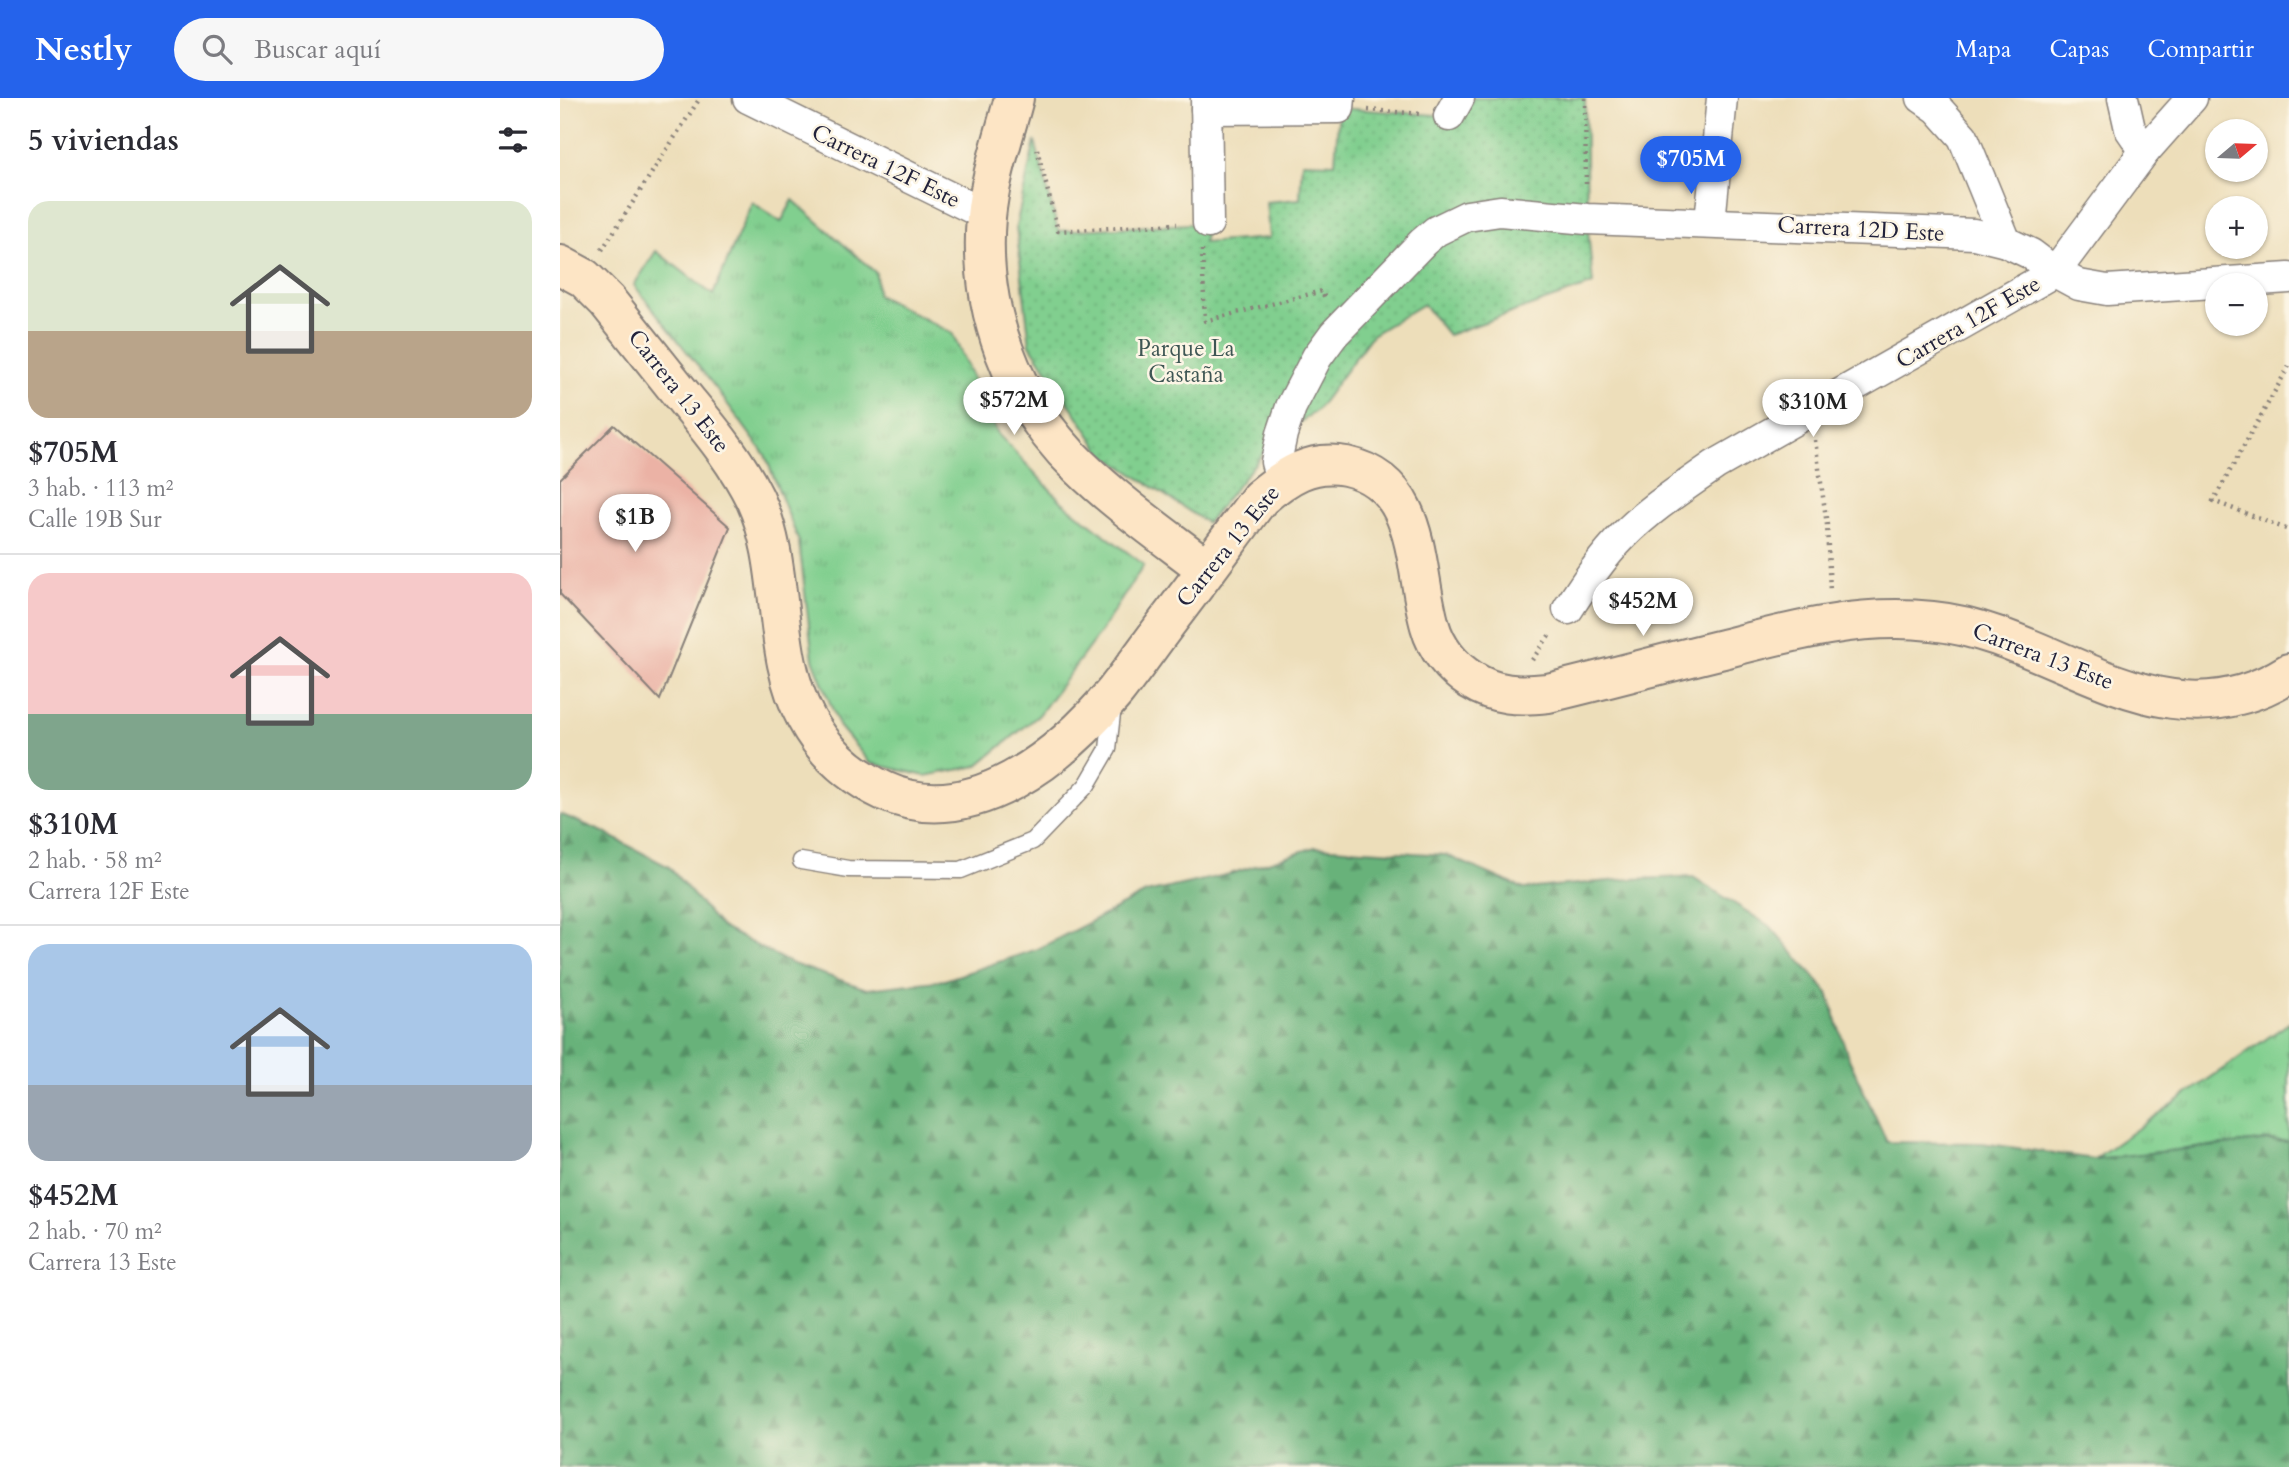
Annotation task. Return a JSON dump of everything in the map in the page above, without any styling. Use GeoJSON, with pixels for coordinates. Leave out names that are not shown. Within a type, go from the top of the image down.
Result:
{"type":"FeatureCollection","features":[{"type":"Feature","properties":{"kind":"main road"},"geometry":{"type":"LineString","coordinates":[[1014,98],[986,215],[986,276],[991,307],[1010,366],[1036,416],[1079,466],[1207,569]]}},
{"type":"Feature","properties":{"kind":"main road","name":"Carrera 13 Este"},"geometry":{"type":"LineString","coordinates":[[572,271],[624,322],[725,449],[756,501],[766,528],[776,573],[790,679],[803,715],[820,744],[843,766],[902,800],[933,804],[962,801],[1017,778],[1051,756],[1087,723],[1114,692],[1260,498],[1281,480],[1304,468],[1334,464],[1367,473],[1381,482],[1396,500],[1413,536],[1430,627],[1438,646],[1460,673],[1491,691],[1508,696],[1548,693],[1828,623],[1898,618],[1968,626],[2002,637],[2120,686],[2166,699],[2213,700],[2236,696],[2258,689],[2289,673]]}},
{"type":"Feature","properties":{"kind":"street","name":"Carrera 12F Este"},"geometry":{"type":"LineString","coordinates":[[748,98],[986,215]]}},
{"type":"Feature","properties":{"kind":"street"},"geometry":{"type":"LineString","coordinates":[[1710,222],[1722,98]]}},
{"type":"Feature","properties":{"kind":"street"},"geometry":{"type":"LineString","coordinates":[[1922,98],[1938,109],[1963,138],[2006,242]]}},
{"type":"Feature","properties":{"kind":"street"},"geometry":{"type":"LineString","coordinates":[[2123,98],[2130,129],[2145,151]]}},
{"type":"Feature","properties":{"kind":"street"},"geometry":{"type":"LineString","coordinates":[[2055,272],[2145,151],[2192,98]]}},
{"type":"Feature","properties":{"kind":"street"},"geometry":{"type":"LineString","coordinates":[[1208,223],[1206,104],[1340,103]]}},
{"type":"Feature","properties":{"kind":"street","name":"Carrera 12D Este"},"geometry":{"type":"LineString","coordinates":[[1281,480],[1276,462],[1282,434],[1291,407],[1317,357],[1334,334],[1423,242],[1450,222],[1475,214],[1500,211],[1587,219],[1974,234],[2006,242],[2031,254],[2055,272],[2079,285],[2107,290],[2289,278]]}},
{"type":"Feature","properties":{"kind":"street","name":"Carrera 12F Este"},"geometry":{"type":"LineString","coordinates":[[1568,609],[1596,568],[1625,534],[1667,498],[1715,465],[2055,272]]}},
{"type":"Feature","properties":{"kind":"lane"},"geometry":{"type":"LineString","coordinates":[[801,861],[848,869],[961,870],[1033,841],[1087,785],[1108,749],[1114,692]]}},
{"type":"Feature","properties":{"kind":"path"},"geometry":{"type":"LineString","coordinates":[[572,271],[700,98]]}},
{"type":"Feature","properties":{"kind":"path"},"geometry":{"type":"LineString","coordinates":[[1584,98],[1587,219]]}},
{"type":"Feature","properties":{"kind":"path"},"geometry":{"type":"LineString","coordinates":[[1035,141],[1058,231],[1208,223],[1202,243],[1205,321],[1322,292],[1334,334]]}},
{"type":"Feature","properties":{"kind":"path"},"geometry":{"type":"LineString","coordinates":[[2289,366],[2213,501],[2289,530]]}},
{"type":"Feature","properties":{"kind":"path"},"geometry":{"type":"LineString","coordinates":[[1808,412],[1819,457],[1827,525],[1830,592],[1828,623]]}},
{"type":"Feature","properties":{"kind":"path"},"geometry":{"type":"LineString","coordinates":[[1508,696],[1568,609]]}},
{"type":"Feature","properties":{"kind":"green space","name":"Parque La Castaña"},"geometry":{"type":"Polygon","coordinates":[[[1472,98],[1585,98],[1587,219],[1593,284],[1448,335],[1423,304],[1372,335],[1317,410],[1270,445],[1207,523],[1103,454],[1030,345],[1016,226],[1035,141],[1058,231],[1208,223],[1203,243],[1269,238],[1266,202],[1300,199],[1302,162],[1335,163],[1339,108],[1449,116],[1472,98]]]}},
{"type":"Feature","properties":{"kind":"green space"},"geometry":{"type":"Polygon","coordinates":[[[793,200],[876,273],[877,295],[952,333],[998,434],[1062,502],[1144,565],[1101,631],[1039,715],[977,766],[925,776],[870,763],[839,726],[813,659],[799,542],[765,455],[634,285],[656,251],[713,295],[752,202],[781,222],[793,200]]]}},
{"type":"Feature","properties":{"kind":"green space"},"geometry":{"type":"Polygon","coordinates":[[[560,814],[601,831],[669,867],[721,927],[790,963],[867,989],[945,980],[1040,948],[1146,893],[1230,874],[1315,847],[1446,855],[1524,889],[1630,879],[1693,877],[1771,927],[1828,993],[1848,1057],[1887,1142],[1982,1143],[2094,1159],[2270,1140],[2289,1142],[2289,1467],[560,1467],[560,814]]]}},
{"type":"Feature","properties":{"kind":"green space"},"geometry":{"type":"Polygon","coordinates":[[[2289,1023],[2289,1142],[2270,1140],[2094,1159],[2289,1023]]]}},
{"type":"Feature","properties":{"kind":"building"},"geometry":{"type":"Polygon","coordinates":[[[614,425],[730,527],[660,700],[560,594],[560,479],[614,425]]]}}]}
